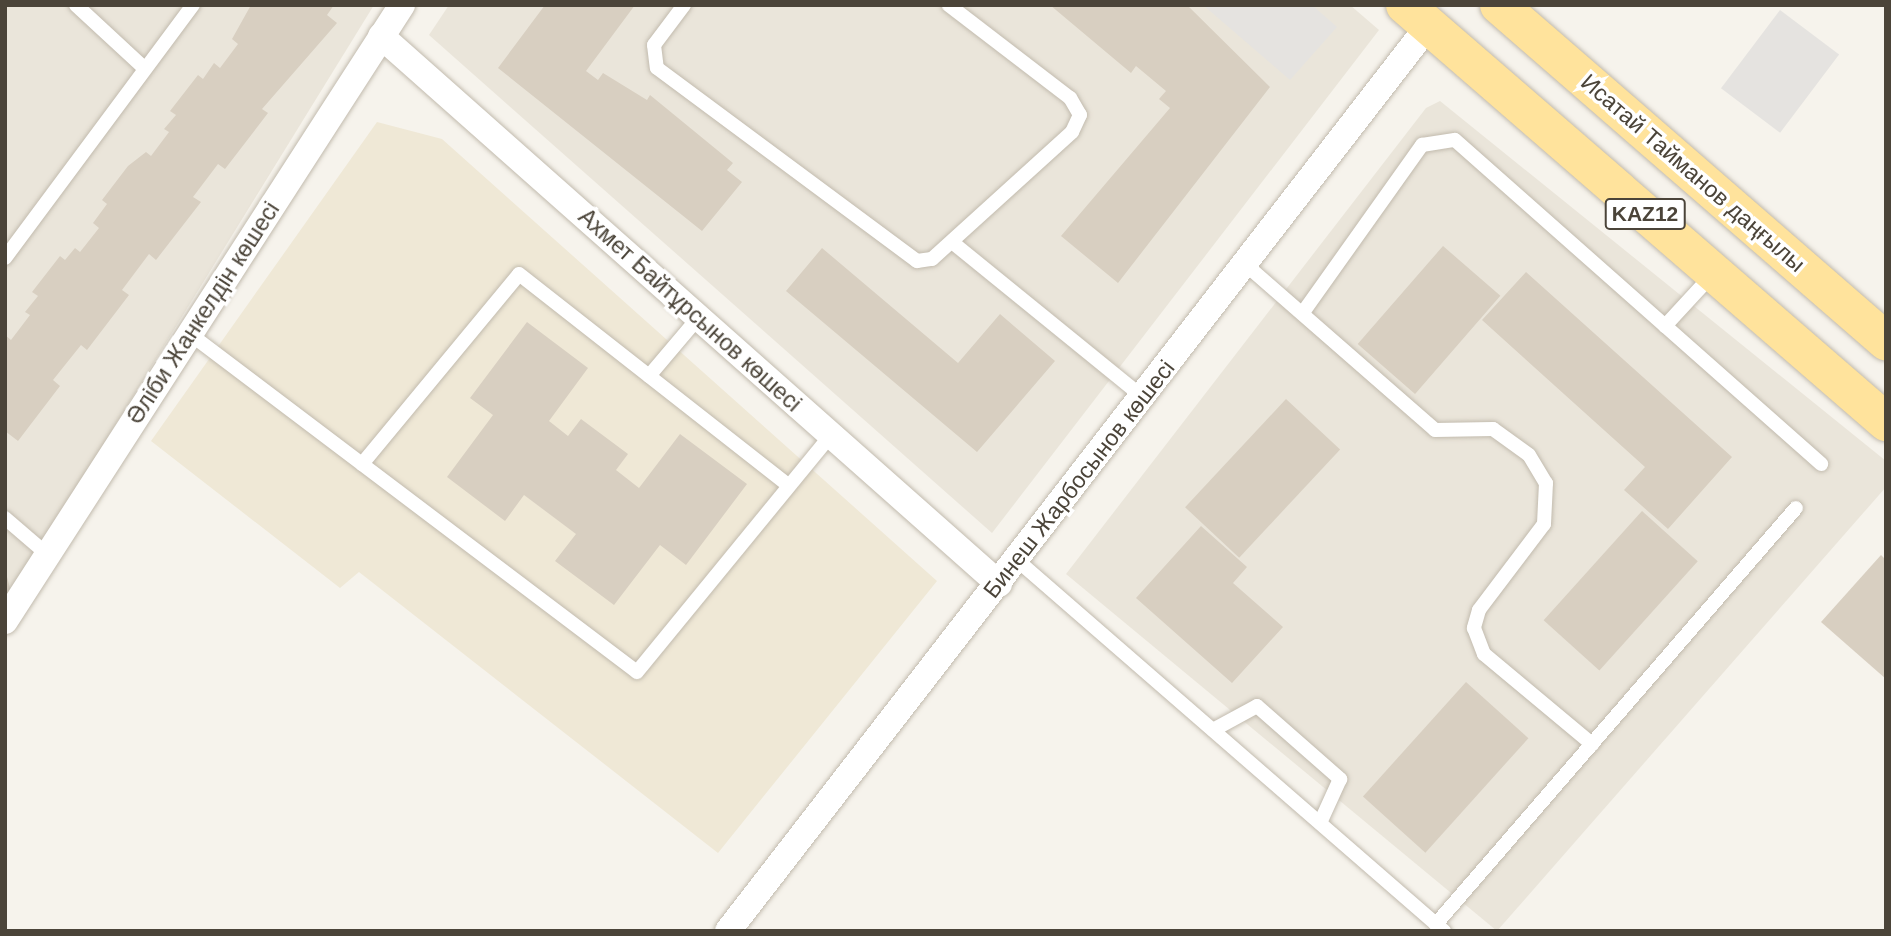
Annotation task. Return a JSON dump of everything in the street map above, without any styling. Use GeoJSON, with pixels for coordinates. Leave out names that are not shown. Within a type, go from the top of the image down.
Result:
{"type":"FeatureCollection","features":[{"type":"Feature","properties":{"kind":"main road","name":"Исатай Тайманов даңғылы"},"geometry":{"type":"LineString","coordinates":[[1499,5],[1886,341]]}},
{"type":"Feature","properties":{"kind":"main road","name":"KAZ12"},"geometry":{"type":"LineString","coordinates":[[1417,15],[1713,274],[1881,408]]}},
{"type":"Feature","properties":{"kind":"street","name":"Ахмет Байтұрсынов көшесі"},"geometry":{"type":"LineString","coordinates":[[390,15],[698,318],[999,584]]}},
{"type":"Feature","properties":{"kind":"street","name":"Әліби Жанкелдін көшесі"},"geometry":{"type":"LineString","coordinates":[[5,621],[190,334],[390,15]]}},
{"type":"Feature","properties":{"kind":"street","name":"Бинеш Жарбосынов көшесі"},"geometry":{"type":"LineString","coordinates":[[728,931],[1245,264],[1417,15]]}},
{"type":"Feature","properties":{"kind":"lane"},"geometry":{"type":"LineString","coordinates":[[76,5],[144,68]]}},
{"type":"Feature","properties":{"kind":"lane"},"geometry":{"type":"LineString","coordinates":[[5,258],[192,5]]}},
{"type":"Feature","properties":{"kind":"lane"},"geometry":{"type":"LineString","coordinates":[[684,5],[654,45],[657,68],[900,254],[932,259],[1072,132],[1080,115],[1070,98],[949,5]]}},
{"type":"Feature","properties":{"kind":"lane"},"geometry":{"type":"LineString","coordinates":[[1304,311],[1422,145],[1438,138],[1455,140],[1821,464]]}},
{"type":"Feature","properties":{"kind":"lane"},"geometry":{"type":"LineString","coordinates":[[952,242],[1143,397]]}},
{"type":"Feature","properties":{"kind":"lane"},"geometry":{"type":"LineString","coordinates":[[1245,264],[1304,311],[1435,430],[1493,429],[1529,455],[1546,484],[1544,524],[1479,610],[1474,628],[1484,654],[1591,744]]}},
{"type":"Feature","properties":{"kind":"lane"},"geometry":{"type":"LineString","coordinates":[[362,464],[519,274],[789,486]]}},
{"type":"Feature","properties":{"kind":"lane"},"geometry":{"type":"LineString","coordinates":[[1665,326],[1713,274]]}},
{"type":"Feature","properties":{"kind":"lane"},"geometry":{"type":"LineString","coordinates":[[649,376],[698,318]]}},
{"type":"Feature","properties":{"kind":"lane"},"geometry":{"type":"LineString","coordinates":[[190,334],[637,672],[831,435]]}},
{"type":"Feature","properties":{"kind":"lane"},"geometry":{"type":"LineString","coordinates":[[1017,560],[1440,928],[1591,744],[1797,509]]}},
{"type":"Feature","properties":{"kind":"lane"},"geometry":{"type":"LineString","coordinates":[[5,518],[48,555]]}},
{"type":"Feature","properties":{"kind":"lane"},"geometry":{"type":"LineString","coordinates":[[1213,730],[1257,706],[1340,779],[1320,823]]}},
{"type":"Feature","properties":{"kind":"shaded area"},"geometry":{"type":"Polygon","coordinates":[[[5,5],[374,5],[5,604],[5,5]]]}},
{"type":"Feature","properties":{"kind":"shaded area"},"geometry":{"type":"Polygon","coordinates":[[[449,5],[1350,5],[1379,30],[992,533],[429,35],[449,5]]]}},
{"type":"Feature","properties":{"kind":"shaded area"},"geometry":{"type":"Polygon","coordinates":[[[1203,5],[1312,5],[1337,27],[1290,80],[1203,5]]]}},
{"type":"Feature","properties":{"kind":"shaded area"},"geometry":{"type":"Polygon","coordinates":[[[1780,10],[1839,55],[1780,133],[1721,88],[1780,10]]]}},
{"type":"Feature","properties":{"kind":"shaded area"},"geometry":{"type":"Polygon","coordinates":[[[1440,101],[1886,461],[1886,487],[1497,931],[1066,574],[1426,108],[1440,101]]]}},
{"type":"Feature","properties":{"kind":"shaded area"},"geometry":{"type":"Polygon","coordinates":[[[377,122],[442,139],[937,581],[718,853],[359,572],[340,588],[151,441],[377,122]]]}},
{"type":"Feature","properties":{"kind":"building"},"geometry":{"type":"Polygon","coordinates":[[[251,5],[334,5],[327,15],[337,23],[262,109],[268,113],[225,169],[218,164],[193,197],[201,202],[156,260],[149,254],[122,290],[129,295],[87,350],[81,345],[53,380],[60,386],[18,441],[5,431],[5,335],[11,340],[30,315],[25,312],[38,296],[32,292],[60,256],[65,260],[75,248],[80,252],[99,228],[93,223],[107,204],[102,200],[128,166],[146,152],[151,156],[169,132],[164,129],[176,115],[170,111],[198,75],[203,79],[214,63],[220,68],[238,44],[232,39],[251,5]]]}},
{"type":"Feature","properties":{"kind":"building"},"geometry":{"type":"Polygon","coordinates":[[[545,5],[635,5],[586,71],[598,80],[603,73],[647,100],[650,95],[733,163],[727,170],[742,182],[702,231],[498,68],[545,5]]]}},
{"type":"Feature","properties":{"kind":"building"},"geometry":{"type":"Polygon","coordinates":[[[1050,5],[1187,5],[1270,87],[1118,283],[1061,236],[1170,108],[1159,99],[1166,91],[1136,66],[1131,73],[1050,5]]]}},
{"type":"Feature","properties":{"kind":"building"},"geometry":{"type":"Polygon","coordinates":[[[1443,246],[1500,296],[1415,394],[1358,344],[1443,246]]]}},
{"type":"Feature","properties":{"kind":"building"},"geometry":{"type":"Polygon","coordinates":[[[822,248],[958,363],[1000,314],[1055,361],[977,452],[786,291],[822,248]]]}},
{"type":"Feature","properties":{"kind":"building"},"geometry":{"type":"Polygon","coordinates":[[[1526,272],[1732,457],[1668,529],[1624,490],[1645,467],[1482,320],[1526,272]]]}},
{"type":"Feature","properties":{"kind":"building"},"geometry":{"type":"Polygon","coordinates":[[[527,322],[588,368],[549,421],[568,436],[581,419],[628,454],[616,470],[639,488],[680,434],[747,484],[686,565],[660,545],[614,605],[555,561],[576,534],[524,495],[505,521],[447,477],[493,415],[470,398],[527,322]]]}},
{"type":"Feature","properties":{"kind":"building"},"geometry":{"type":"Polygon","coordinates":[[[1286,399],[1340,449],[1239,558],[1185,507],[1286,399]]]}},
{"type":"Feature","properties":{"kind":"building"},"geometry":{"type":"Polygon","coordinates":[[[1642,511],[1698,561],[1599,670],[1544,620],[1642,511]]]}},
{"type":"Feature","properties":{"kind":"building"},"geometry":{"type":"Polygon","coordinates":[[[1201,526],[1247,567],[1233,583],[1283,627],[1232,683],[1136,598],[1201,526]]]}},
{"type":"Feature","properties":{"kind":"building"},"geometry":{"type":"Polygon","coordinates":[[[1881,555],[1886,560],[1886,679],[1821,622],[1881,555]]]}},
{"type":"Feature","properties":{"kind":"building"},"geometry":{"type":"Polygon","coordinates":[[[5,569],[12,596],[5,603],[5,569]]]}},
{"type":"Feature","properties":{"kind":"building"},"geometry":{"type":"Polygon","coordinates":[[[1466,682],[1528,738],[1425,853],[1363,796],[1466,682]]]}}]}
